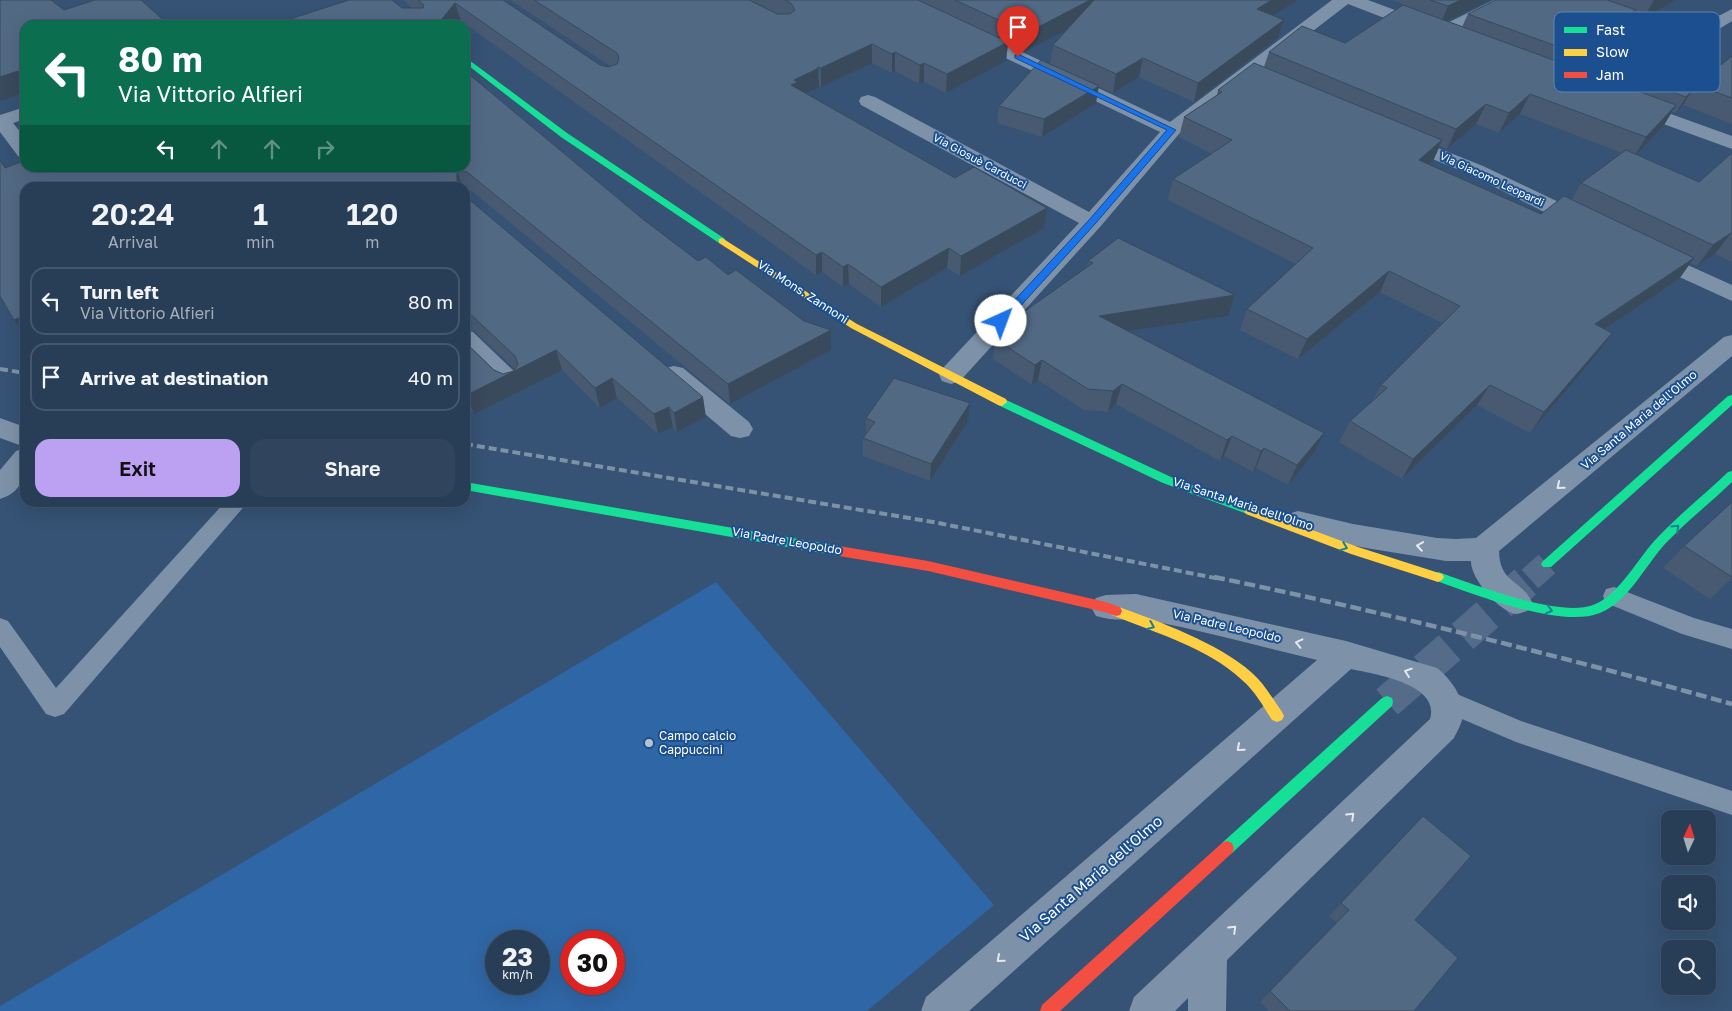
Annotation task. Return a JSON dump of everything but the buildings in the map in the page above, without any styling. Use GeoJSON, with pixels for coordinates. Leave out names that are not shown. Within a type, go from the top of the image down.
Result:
{"type":"FeatureCollection","features":[{"type":"Feature","properties":{"kind":"street"},"geometry":{"type":"LineString","coordinates":[[951,375],[1092,222],[1172,130],[1256,78],[1343,0]]}},
{"type":"Feature","properties":{"kind":"street"},"geometry":{"type":"LineString","coordinates":[[1353,0],[1459,40]]}},
{"type":"Feature","properties":{"kind":"street"},"geometry":{"type":"LineString","coordinates":[[1441,33],[1507,0]]}},
{"type":"Feature","properties":{"kind":"street"},"geometry":{"type":"LineString","coordinates":[[1570,0],[1602,12]]}},
{"type":"Feature","properties":{"kind":"street"},"geometry":{"type":"LineString","coordinates":[[1720,21],[1732,14]]}},
{"type":"Feature","properties":{"kind":"street"},"geometry":{"type":"LineString","coordinates":[[959,29],[1172,130]]}},
{"type":"Feature","properties":{"kind":"street","name":"Via Mons. Zannoni"},"geometry":{"type":"LineString","coordinates":[[470,63],[564,135],[854,326],[1020,411],[1168,480]]}},
{"type":"Feature","properties":{"kind":"street"},"geometry":{"type":"LineString","coordinates":[[1594,92],[1732,143]]}},
{"type":"Feature","properties":{"kind":"street","name":"Via Giosuè Carducci"},"geometry":{"type":"LineString","coordinates":[[868,101],[1092,222]]}},
{"type":"Feature","properties":{"kind":"street"},"geometry":{"type":"LineString","coordinates":[[20,115],[1,121],[20,146]]}},
{"type":"Feature","properties":{"kind":"street","name":"Via Giacomo Leopardi"},"geometry":{"type":"LineString","coordinates":[[1384,132],[1476,170],[1600,230]]}},
{"type":"Feature","properties":{"kind":"street"},"geometry":{"type":"LineString","coordinates":[[292,172],[302,182]]}},
{"type":"Feature","properties":{"kind":"street"},"geometry":{"type":"LineString","coordinates":[[1635,247],[1732,294]]}},
{"type":"Feature","properties":{"kind":"street"},"geometry":{"type":"LineString","coordinates":[[470,343],[511,383]]}},
{"type":"Feature","properties":{"kind":"street","name":"Via Santa Maria dell'Olmo"},"geometry":{"type":"LineString","coordinates":[[1168,480],[1323,530],[1434,548],[1472,551],[1485,547],[1732,343]]}},
{"type":"Feature","properties":{"kind":"street"},"geometry":{"type":"LineString","coordinates":[[656,358],[740,429]]}},
{"type":"Feature","properties":{"kind":"street"},"geometry":{"type":"LineString","coordinates":[[1547,564],[1732,399]]}},
{"type":"Feature","properties":{"kind":"street"},"geometry":{"type":"LineString","coordinates":[[0,415],[20,418]]}},
{"type":"Feature","properties":{"kind":"street"},"geometry":{"type":"LineString","coordinates":[[0,427],[20,436]]}},
{"type":"Feature","properties":{"kind":"street"},"geometry":{"type":"LineString","coordinates":[[0,489],[20,464]]}},
{"type":"Feature","properties":{"kind":"street","name":"Via Santa Maria dell'Olmo"},"geometry":{"type":"LineString","coordinates":[[1168,480],[1355,551],[1517,602],[1562,613],[1596,610],[1614,596],[1661,541],[1732,475]]}},
{"type":"Feature","properties":{"kind":"street"},"geometry":{"type":"LineString","coordinates":[[0,496],[20,478]]}},
{"type":"Feature","properties":{"kind":"street","name":"Via Padre Leopoldo"},"geometry":{"type":"LineString","coordinates":[[470,487],[928,566],[1106,606],[1214,653],[1242,671],[1267,700],[1277,716]]}},
{"type":"Feature","properties":{"kind":"street"},"geometry":{"type":"LineString","coordinates":[[1485,547],[1485,567],[1495,583],[1517,602]]}},
{"type":"Feature","properties":{"kind":"street","name":"Via Padre Leopoldo"},"geometry":{"type":"LineString","coordinates":[[1106,606],[1136,606],[1346,654]]}},
{"type":"Feature","properties":{"kind":"street"},"geometry":{"type":"LineString","coordinates":[[1148,1011],[1443,728],[1447,716],[1445,700],[1436,686],[1426,678],[1346,654]]}},
{"type":"Feature","properties":{"kind":"street","name":"Via Santa Maria dell'Olmo"},"geometry":{"type":"LineString","coordinates":[[940,1011],[1346,654]]}},
{"type":"Feature","properties":{"kind":"street"},"geometry":{"type":"LineString","coordinates":[[1048,1011],[1387,702]]}},
{"type":"Feature","properties":{"kind":"street"},"geometry":{"type":"LineString","coordinates":[[1207,1011],[1210,952]]}},
{"type":"Feature","properties":{"kind":"lane"},"geometry":{"type":"LineString","coordinates":[[0,628],[55,706],[234,507]]}},
{"type":"Feature","properties":{"kind":"lane"},"geometry":{"type":"LineString","coordinates":[[1614,596],[1690,627],[1732,639]]}},
{"type":"Feature","properties":{"kind":"lane"},"geometry":{"type":"LineString","coordinates":[[1445,700],[1516,731],[1732,803]]}},
{"type":"Feature","properties":{"kind":"shaded area","name":"Campo calcio Cappuccini"},"geometry":{"type":"Polygon","coordinates":[[[716,582],[994,905],[867,1011],[0,1011],[0,1006],[716,582]]]}},
{"type":"Feature","properties":{"kind":"tunnel"},"geometry":{"type":"LineString","coordinates":[[1530,579],[1547,564]]}},
{"type":"Feature","properties":{"kind":"tunnel"},"geometry":{"type":"LineString","coordinates":[[1387,702],[1531,577]]}},
{"type":"Feature","properties":{"kind":"railway"},"geometry":{"type":"LineString","coordinates":[[0,369],[20,372]]}},
{"type":"Feature","properties":{"kind":"railway"},"geometry":{"type":"LineString","coordinates":[[470,445],[933,522],[1220,579]]}},
{"type":"Feature","properties":{"kind":"railway"},"geometry":{"type":"LineString","coordinates":[[1214,577],[1474,636],[1732,704]]}},
{"type":"Feature","properties":{"kind":"traffic: fast"},"geometry":{"type":"LineString","coordinates":[[470,63],[564,135],[722,241]]}},
{"type":"Feature","properties":{"kind":"traffic: fast"},"geometry":{"type":"LineString","coordinates":[[1547,564],[1732,399]]}},
{"type":"Feature","properties":{"kind":"traffic: fast"},"geometry":{"type":"LineString","coordinates":[[1002,402],[1167,480],[1250,511]]}},
{"type":"Feature","properties":{"kind":"traffic: fast"},"geometry":{"type":"LineString","coordinates":[[1438,577],[1495,596],[1542,608],[1564,612],[1583,612],[1597,609],[1615,596],[1654,548],[1732,475]]}},
{"type":"Feature","properties":{"kind":"traffic: fast"},"geometry":{"type":"LineString","coordinates":[[470,487],[839,551]]}},
{"type":"Feature","properties":{"kind":"traffic: fast"},"geometry":{"type":"LineString","coordinates":[[1227,848],[1387,702]]}},
{"type":"Feature","properties":{"kind":"traffic: slow"},"geometry":{"type":"LineString","coordinates":[[722,241],[854,326],[1002,402]]}},
{"type":"Feature","properties":{"kind":"traffic: slow"},"geometry":{"type":"LineString","coordinates":[[1250,511],[1355,551],[1438,577]]}},
{"type":"Feature","properties":{"kind":"traffic: slow"},"geometry":{"type":"LineString","coordinates":[[1116,611],[1198,645],[1229,662],[1252,681],[1277,716]]}},
{"type":"Feature","properties":{"kind":"traffic: jam"},"geometry":{"type":"LineString","coordinates":[[839,551],[928,566],[1106,607],[1116,611]]}},
{"type":"Feature","properties":{"kind":"traffic: jam"},"geometry":{"type":"LineString","coordinates":[[1048,1011],[1227,848]]}},
{"type":"Feature","properties":{"kind":"place","name":"Campo calcio Cappuccini"},"geometry":{"type":"Point","coordinates":[649,743]}},
{"type":"Feature","properties":{"kind":"route"},"geometry":{"type":"LineString","coordinates":[[1001,321],[1092,222],[1172,130],[1018,57]]}}]}
